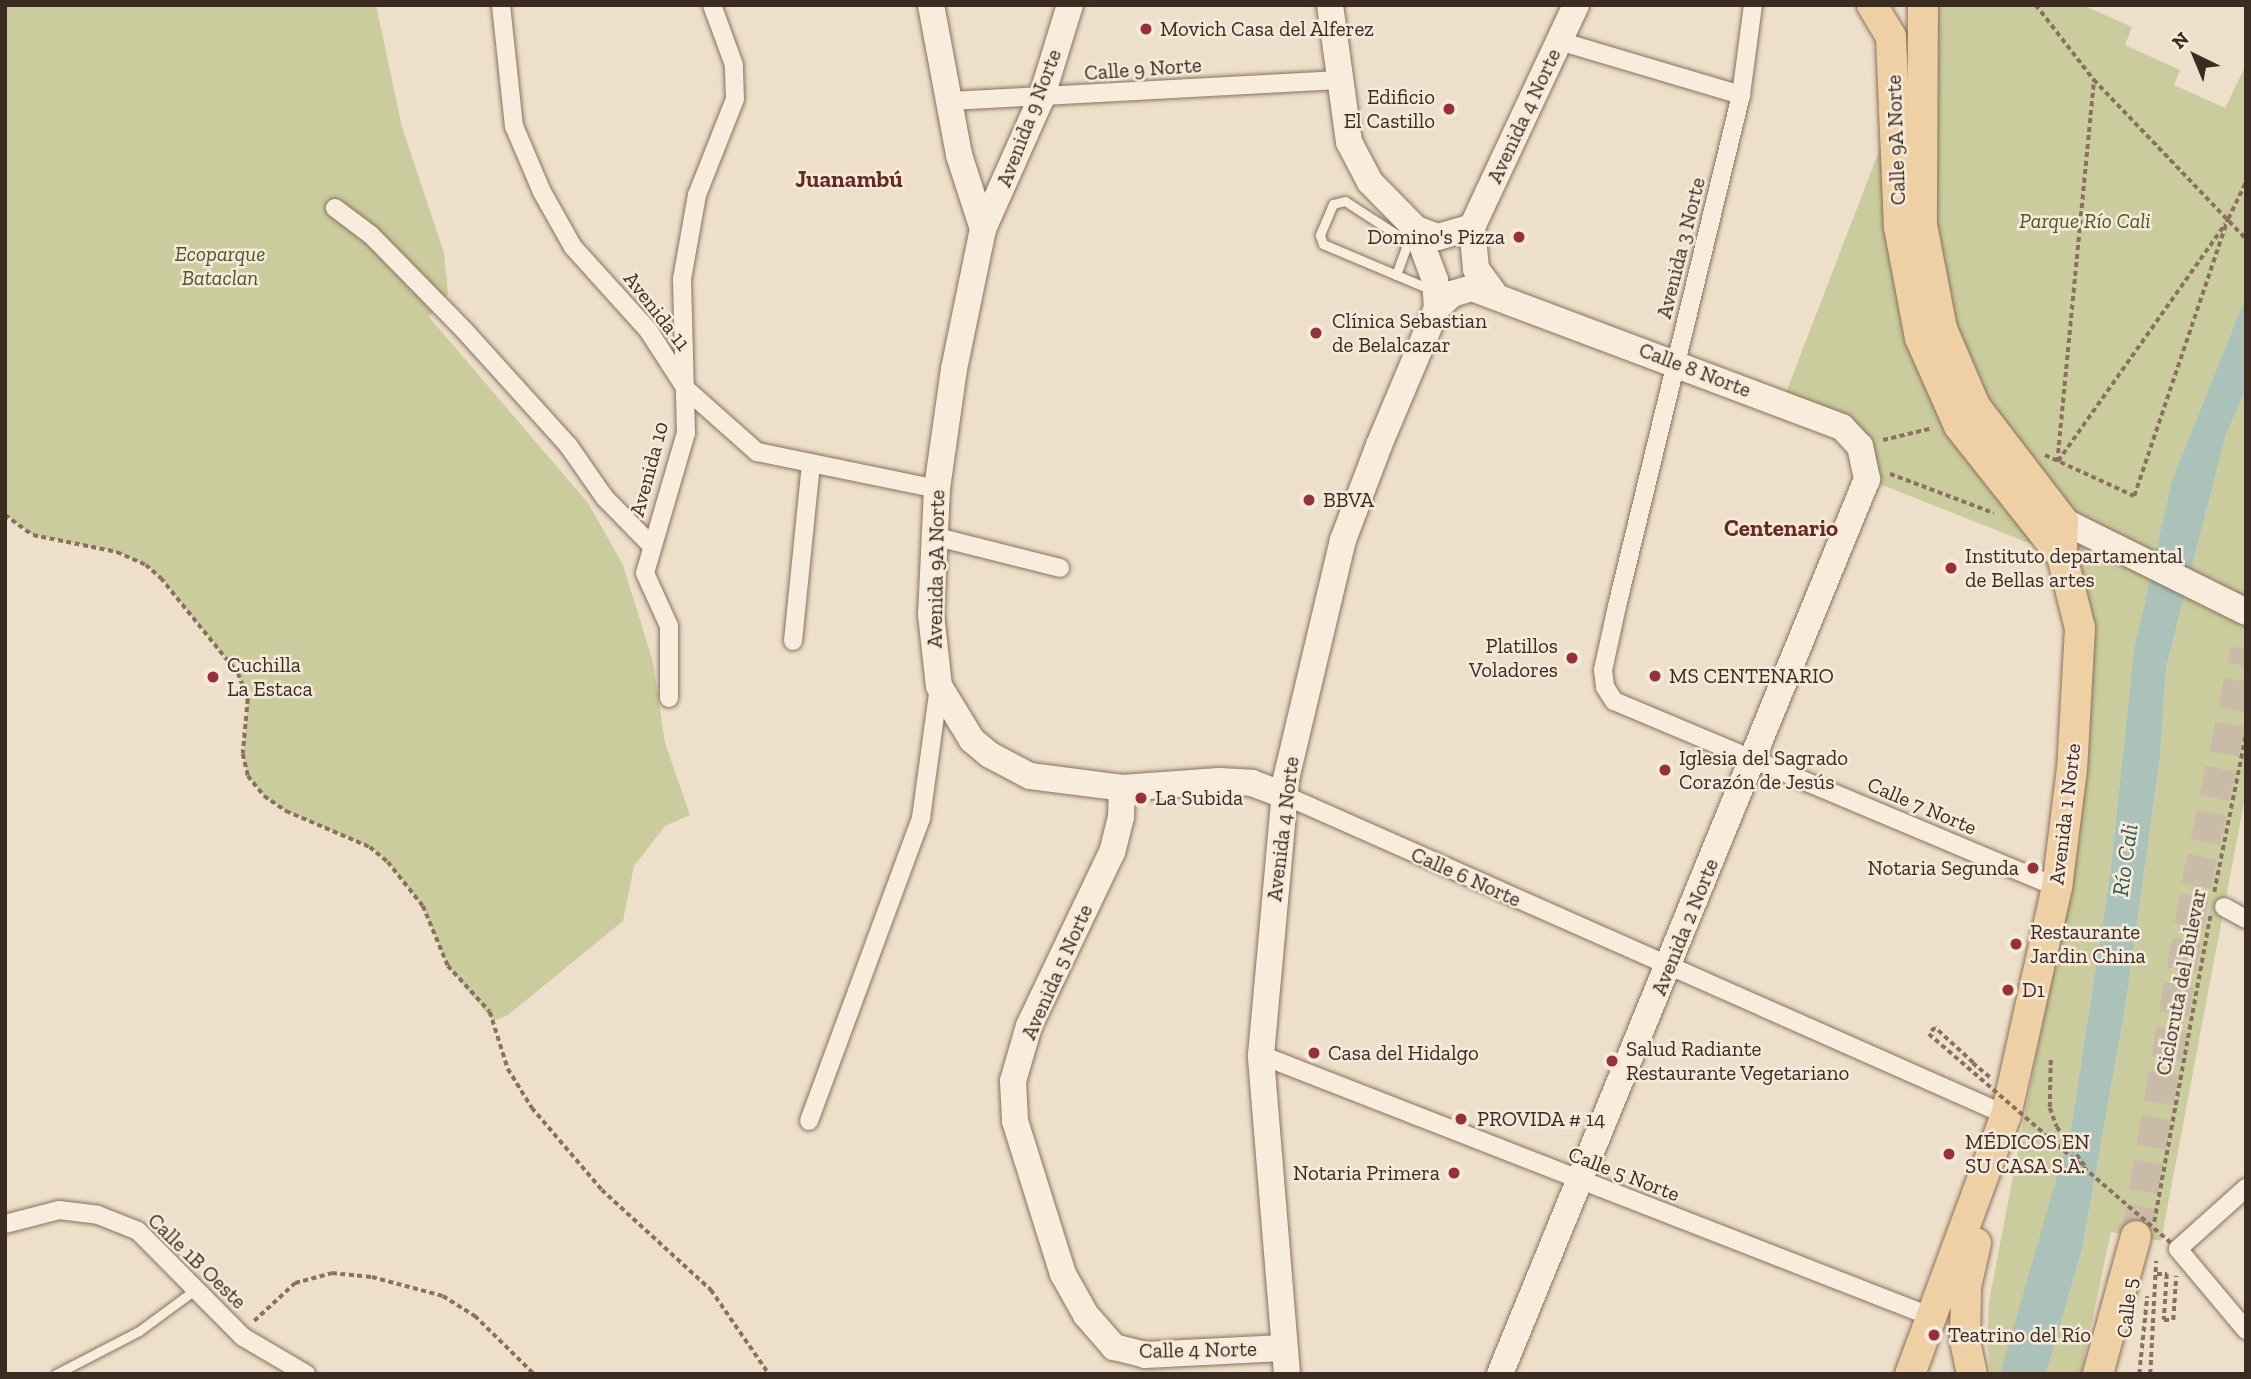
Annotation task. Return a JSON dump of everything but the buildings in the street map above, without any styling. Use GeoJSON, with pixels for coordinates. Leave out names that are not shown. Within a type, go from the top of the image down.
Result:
{"type":"FeatureCollection","features":[{"type":"Feature","properties":{"kind":"main road"},"geometry":{"type":"LineString","coordinates":[[930,5],[958,155],[983,229]]}},
{"type":"Feature","properties":{"kind":"main road","name":"Avenida 9 Norte"},"geometry":{"type":"LineString","coordinates":[[983,229],[1041,99],[1070,5]]}},
{"type":"Feature","properties":{"kind":"main road"},"geometry":{"type":"LineString","coordinates":[[1330,5],[1349,142],[1370,181],[1382,211],[1438,237],[1472,227],[1475,269],[1493,292]]}},
{"type":"Feature","properties":{"kind":"main road","name":"Avenida 4 Norte"},"geometry":{"type":"LineString","coordinates":[[1472,227],[1576,5]]}},
{"type":"Feature","properties":{"kind":"main road","name":"Calle 9A Norte"},"geometry":{"type":"LineString","coordinates":[[1872,5],[1891,37],[1899,227],[1906,280]]}},
{"type":"Feature","properties":{"kind":"main road"},"geometry":{"type":"LineString","coordinates":[[1923,5],[1922,165],[1927,271],[1956,368],[1980,413],[2063,521],[2238,609]]}},
{"type":"Feature","properties":{"kind":"main road"},"geometry":{"type":"LineString","coordinates":[[1906,280],[1922,165]]}},
{"type":"Feature","properties":{"kind":"main road","name":"Avenida 9A Norte"},"geometry":{"type":"LineString","coordinates":[[939,686],[932,643],[933,536],[937,489],[954,369],[983,229]]}},
{"type":"Feature","properties":{"kind":"main road"},"geometry":{"type":"LineString","coordinates":[[1416,229],[1437,300]]}},
{"type":"Feature","properties":{"kind":"main road","name":"Avenida 1 Norte"},"geometry":{"type":"LineString","coordinates":[[1906,280],[1920,338],[1954,419],[2062,555],[2080,628],[2072,769],[2057,887],[2006,1115],[1910,1374]]}},
{"type":"Feature","properties":{"kind":"main road","name":"Calle 8 Norte"},"geometry":{"type":"LineString","coordinates":[[1437,300],[1462,290],[1493,292],[1842,427],[1865,463]]}},
{"type":"Feature","properties":{"kind":"main road","name":"Avenida 4 Norte"},"geometry":{"type":"LineString","coordinates":[[1285,1361],[1261,1055],[1284,795],[1300,708],[1343,540],[1437,300]]}},
{"type":"Feature","properties":{"kind":"main road","name":"Avenida 2 Norte"},"geometry":{"type":"LineString","coordinates":[[1500,1374],[1753,760],[1865,463]]}},
{"type":"Feature","properties":{"kind":"main road"},"geometry":{"type":"LineString","coordinates":[[2062,555],[2063,521]]}},
{"type":"Feature","properties":{"kind":"main road","name":"Calle 6 Norte"},"geometry":{"type":"LineString","coordinates":[[939,686],[972,740],[1007,766],[1050,780],[1122,788],[1219,781],[1252,783],[1284,795]]}},
{"type":"Feature","properties":{"kind":"main road","name":"Avenida 5 Norte"},"geometry":{"type":"LineString","coordinates":[[1114,1347],[1086,1315],[1063,1274],[1015,1121],[1013,1081],[1029,1026],[1112,852],[1121,817],[1122,788]]}},
{"type":"Feature","properties":{"kind":"main road"},"geometry":{"type":"LineString","coordinates":[[1972,1374],[1965,1341],[1966,1287],[2006,1115]]}},
{"type":"Feature","properties":{"kind":"main road"},"geometry":{"type":"LineString","coordinates":[[2098,1374],[2148,1244]]}},
{"type":"Feature","properties":{"kind":"main road","name":"Calle 5"},"geometry":{"type":"LineString","coordinates":[[2121,1374],[2148,1244]]}},
{"type":"Feature","properties":{"kind":"main road","name":"Calle 4 Norte"},"geometry":{"type":"LineString","coordinates":[[1114,1347],[1144,1355],[1285,1361]]}},
{"type":"Feature","properties":{"kind":"street","name":"Avenida 11"},"geometry":{"type":"LineString","coordinates":[[501,5],[514,126],[541,192],[573,247],[648,330],[686,389],[757,452],[937,489]]}},
{"type":"Feature","properties":{"kind":"street","name":"Avenida 10"},"geometry":{"type":"LineString","coordinates":[[669,698],[669,626],[645,573],[651,545],[686,433],[682,279],[697,195],[735,99],[734,65],[712,5]]}},
{"type":"Feature","properties":{"kind":"street","name":"Avenida 3 Norte"},"geometry":{"type":"LineString","coordinates":[[1614,701],[1605,687],[1603,670],[1741,95],[1753,5]]}},
{"type":"Feature","properties":{"kind":"street"},"geometry":{"type":"LineString","coordinates":[[1559,41],[1741,95]]}},
{"type":"Feature","properties":{"kind":"street","name":"Calle 9 Norte"},"geometry":{"type":"LineString","coordinates":[[950,101],[1041,99],[1339,80]]}},
{"type":"Feature","properties":{"kind":"street"},"geometry":{"type":"LineString","coordinates":[[335,208],[371,234],[464,330],[568,445],[605,498],[651,545]]}},
{"type":"Feature","properties":{"kind":"street"},"geometry":{"type":"LineString","coordinates":[[793,641],[811,465]]}},
{"type":"Feature","properties":{"kind":"street"},"geometry":{"type":"LineString","coordinates":[[933,536],[1060,568]]}},
{"type":"Feature","properties":{"kind":"street","name":"Avenida 9A Norte"},"geometry":{"type":"LineString","coordinates":[[808,1121],[920,818],[939,686]]}},
{"type":"Feature","properties":{"kind":"street","name":"Calle 7 Norte"},"geometry":{"type":"LineString","coordinates":[[1614,701],[2057,887]]}},
{"type":"Feature","properties":{"kind":"street","name":"Calle 6 Norte"},"geometry":{"type":"LineString","coordinates":[[1284,795],[1669,969],[2006,1115]]}},
{"type":"Feature","properties":{"kind":"street"},"geometry":{"type":"LineString","coordinates":[[2216,907],[2246,919]]}},
{"type":"Feature","properties":{"kind":"street","name":"Calle 5 Norte"},"geometry":{"type":"LineString","coordinates":[[1261,1055],[1580,1182],[1932,1317]]}},
{"type":"Feature","properties":{"kind":"street"},"geometry":{"type":"LineString","coordinates":[[2246,1188],[2175,1246],[2246,1330]]}},
{"type":"Feature","properties":{"kind":"street","name":"Calle 1B Oeste"},"geometry":{"type":"LineString","coordinates":[[5,1224],[59,1210],[98,1215],[138,1231],[243,1337],[306,1374]]}},
{"type":"Feature","properties":{"kind":"lane"},"geometry":{"type":"LineString","coordinates":[[1396,275],[1406,242],[1382,211],[1338,201],[1320,240],[1396,275],[1437,300]]}},
{"type":"Feature","properties":{"kind":"lane"},"geometry":{"type":"LineString","coordinates":[[56,1374],[139,1331],[196,1289]]}},
{"type":"Feature","properties":{"kind":"path"},"geometry":{"type":"LineString","coordinates":[[2036,5],[2094,80],[2246,239]]}},
{"type":"Feature","properties":{"kind":"path"},"geometry":{"type":"LineString","coordinates":[[2057,462],[2094,80]]}},
{"type":"Feature","properties":{"kind":"path"},"geometry":{"type":"LineString","coordinates":[[2037,450],[2057,462],[2134,496],[2246,182]]}},
{"type":"Feature","properties":{"kind":"path"},"geometry":{"type":"LineString","coordinates":[[2057,462],[2230,221]]}},
{"type":"Feature","properties":{"kind":"path"},"geometry":{"type":"LineString","coordinates":[[1865,463],[1943,426]]}},
{"type":"Feature","properties":{"kind":"path"},"geometry":{"type":"LineString","coordinates":[[1865,463],[2007,517]]}},
{"type":"Feature","properties":{"kind":"path"},"geometry":{"type":"LineString","coordinates":[[5,515],[33,536],[117,552],[146,565],[161,578],[238,673],[248,699],[243,754],[256,786],[286,811],[370,847],[388,862],[423,906],[448,966],[490,1012],[508,1069],[532,1108],[602,1190],[711,1290],[769,1374]]}},
{"type":"Feature","properties":{"kind":"path","name":"Cicloruta del Bulevar"},"geometry":{"type":"LineString","coordinates":[[2148,1244],[2170,1123],[2216,907],[2246,733]]}},
{"type":"Feature","properties":{"kind":"path"},"geometry":{"type":"LineString","coordinates":[[1997,1084],[1935,1028],[1929,1034],[2175,1246],[2173,1320],[2164,1321],[2167,1274],[2157,1274]]}},
{"type":"Feature","properties":{"kind":"path"},"geometry":{"type":"LineString","coordinates":[[2051,1060],[2050,1108],[2057,1127],[2087,1168]]}},
{"type":"Feature","properties":{"kind":"path"},"geometry":{"type":"LineString","coordinates":[[2148,1244],[2157,1274],[2150,1374]]}},
{"type":"Feature","properties":{"kind":"path"},"geometry":{"type":"LineString","coordinates":[[2139,1374],[2148,1244]]}},
{"type":"Feature","properties":{"kind":"path"},"geometry":{"type":"LineString","coordinates":[[243,1337],[260,1312],[295,1283],[332,1273],[372,1277],[443,1296],[475,1316],[534,1374]]}},
{"type":"Feature","properties":{"kind":"green space","name":"Ecoparque Bataclan"},"geometry":{"type":"Polygon","coordinates":[[[5,5],[376,5],[402,127],[444,253],[448,294],[429,317],[588,503],[623,565],[653,662],[665,743],[690,815],[665,826],[634,866],[623,921],[508,1015],[493,1021],[448,966],[423,907],[388,862],[370,847],[286,811],[264,796],[248,776],[243,754],[248,699],[238,673],[161,578],[146,565],[117,552],[33,535],[5,515],[5,5]]]}},
{"type":"Feature","properties":{"kind":"green space","name":"Parque Río Cali"},"geometry":{"type":"Polygon","coordinates":[[[1923,5],[2083,5],[2132,27],[2125,45],[2180,70],[2174,85],[2225,108],[2246,65],[2246,296],[2171,483],[2153,565],[2063,521],[1956,368],[1922,165],[1923,5]]]}},
{"type":"Feature","properties":{"kind":"green space"},"geometry":{"type":"Polygon","coordinates":[[[1896,107],[1899,227],[2062,556],[1867,479],[1860,447],[1782,403],[1896,107]]]}},
{"type":"Feature","properties":{"kind":"green space"},"geometry":{"type":"Polygon","coordinates":[[[2246,390],[2246,792],[2161,1241],[2111,1232],[2081,1374],[2046,1374],[2082,1250],[2125,1009],[2160,758],[2166,668],[2226,434],[2246,390]]]}},
{"type":"Feature","properties":{"kind":"green space"},"geometry":{"type":"Polygon","coordinates":[[[2083,541],[2150,578],[2134,649],[2110,875],[2071,1128],[2019,1319],[2000,1374],[1991,1374],[1987,1344],[1989,1301],[2068,891],[2094,626],[2075,552],[2083,541]]]}},
{"type":"Feature","properties":{"kind":"water","name":"Río Cali"},"geometry":{"type":"Polygon","coordinates":[[[2246,296],[2246,390],[2226,434],[2166,668],[2160,758],[2125,1009],[2082,1250],[2046,1374],[2000,1374],[2071,1128],[2110,875],[2134,649],[2171,483],[2246,296]]]}},
{"type":"Feature","properties":{"kind":"tunnel"},"geometry":{"type":"LineString","coordinates":[[2136,1236],[2196,886],[2246,649]]}},
{"type":"Feature","properties":{"kind":"place","name":"Movich Casa del Alferez"},"geometry":{"type":"Point","coordinates":[1146,29]}},
{"type":"Feature","properties":{"kind":"place","name":"Edificio El Castillo"},"geometry":{"type":"Point","coordinates":[1449,109]}},
{"type":"Feature","properties":{"kind":"place","name":"Domino's Pizza"},"geometry":{"type":"Point","coordinates":[1519,237]}},
{"type":"Feature","properties":{"kind":"place","name":"Clínica Sebastian de Belalcazar"},"geometry":{"type":"Point","coordinates":[1316,333]}},
{"type":"Feature","properties":{"kind":"place","name":"BBVA"},"geometry":{"type":"Point","coordinates":[1309,500]}},
{"type":"Feature","properties":{"kind":"place","name":"Instituto departamental de Bellas artes"},"geometry":{"type":"Point","coordinates":[1951,568]}},
{"type":"Feature","properties":{"kind":"place","name":"Platillos Voladores"},"geometry":{"type":"Point","coordinates":[1572,658]}},
{"type":"Feature","properties":{"kind":"place","name":"MS CENTENARIO"},"geometry":{"type":"Point","coordinates":[1655,676]}},
{"type":"Feature","properties":{"kind":"place","name":"Cuchilla La Estaca"},"geometry":{"type":"Point","coordinates":[213,677]}},
{"type":"Feature","properties":{"kind":"place","name":"Iglesia del Sagrado Corazón de Jesús"},"geometry":{"type":"Point","coordinates":[1665,770]}},
{"type":"Feature","properties":{"kind":"place","name":"La Subida"},"geometry":{"type":"Point","coordinates":[1141,798]}},
{"type":"Feature","properties":{"kind":"place","name":"Notaria Segunda"},"geometry":{"type":"Point","coordinates":[2033,868]}},
{"type":"Feature","properties":{"kind":"place","name":"Restaurante Jardin China"},"geometry":{"type":"Point","coordinates":[2016,944]}},
{"type":"Feature","properties":{"kind":"place","name":"D1"},"geometry":{"type":"Point","coordinates":[2008,990]}},
{"type":"Feature","properties":{"kind":"place","name":"Casa del Hidalgo"},"geometry":{"type":"Point","coordinates":[1314,1053]}},
{"type":"Feature","properties":{"kind":"place","name":"Salud Radiante Restaurante Vegetariano"},"geometry":{"type":"Point","coordinates":[1612,1061]}},
{"type":"Feature","properties":{"kind":"place","name":"PROVIDA # 14"},"geometry":{"type":"Point","coordinates":[1461,1119]}},
{"type":"Feature","properties":{"kind":"place","name":"MÉDICOS EN SU CASA S.A."},"geometry":{"type":"Point","coordinates":[1949,1154]}},
{"type":"Feature","properties":{"kind":"place","name":"Notaria Primera"},"geometry":{"type":"Point","coordinates":[1454,1173]}},
{"type":"Feature","properties":{"kind":"place","name":"Teatrino del Río"},"geometry":{"type":"Point","coordinates":[1934,1335]}},
{"type":"Feature","properties":{"kind":"district","name":"Juanambú"},"geometry":{"type":"Point","coordinates":[849,179]}},
{"type":"Feature","properties":{"kind":"district","name":"Centenario"},"geometry":{"type":"Point","coordinates":[1781,528]}}]}
